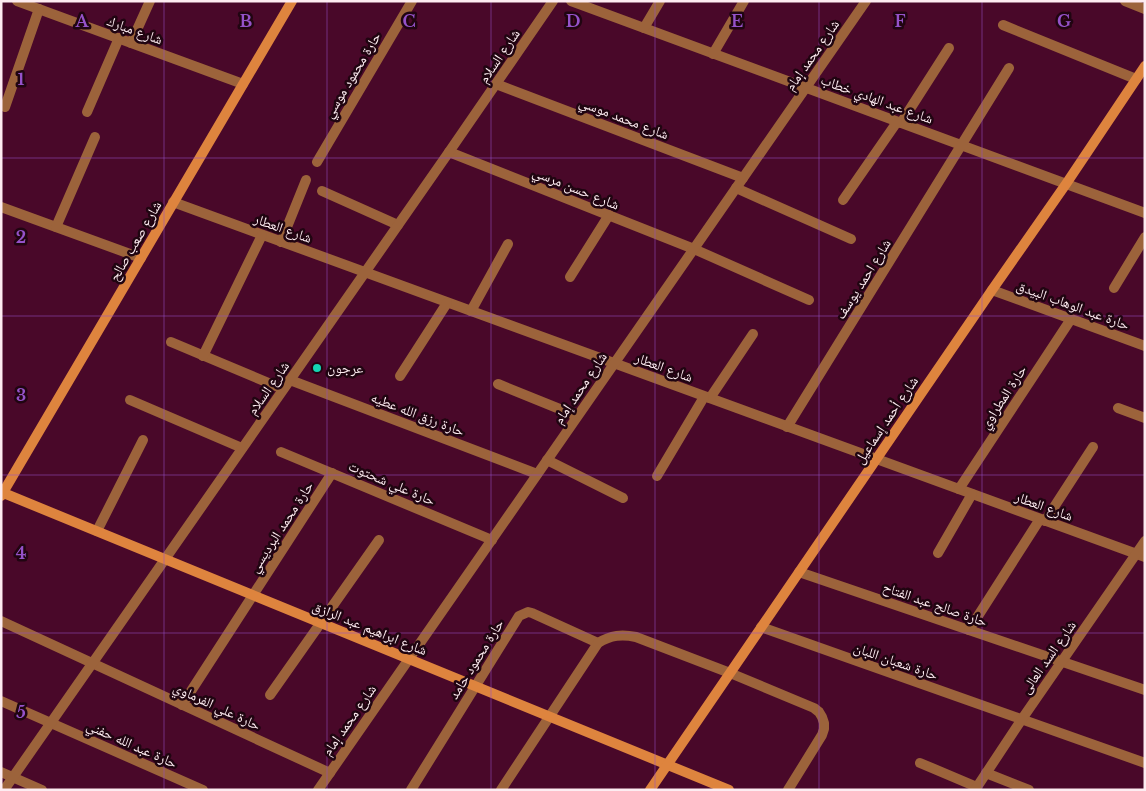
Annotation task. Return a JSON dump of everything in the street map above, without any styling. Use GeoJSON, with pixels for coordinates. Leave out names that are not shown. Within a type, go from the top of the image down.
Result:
{"type":"FeatureCollection","features":[{"type":"Feature","properties":{"kind":"street","name":"شارع مبارك"},"geometry":{"type":"LineString","coordinates":[[17,1],[243,84]]}},
{"type":"Feature","properties":{"kind":"street"},"geometry":{"type":"LineString","coordinates":[[131,43],[150,1]]}},
{"type":"Feature","properties":{"kind":"street","name":"شارع صعب صالح"},"geometry":{"type":"LineString","coordinates":[[2,493],[292,1]]}},
{"type":"Feature","properties":{"kind":"street","name":"حارة محمود موسي"},"geometry":{"type":"LineString","coordinates":[[317,162],[412,1]]}},
{"type":"Feature","properties":{"kind":"street","name":"شارع السلام"},"geometry":{"type":"LineString","coordinates":[[4,790],[364,272],[398,226],[552,1]]}},
{"type":"Feature","properties":{"kind":"street","name":"شارع عبد الهادي خطاب"},"geometry":{"type":"LineString","coordinates":[[571,1],[1145,213]]}},
{"type":"Feature","properties":{"kind":"street"},"geometry":{"type":"LineString","coordinates":[[644,28],[660,1]]}},
{"type":"Feature","properties":{"kind":"street"},"geometry":{"type":"LineString","coordinates":[[714,54],[744,1]]}},
{"type":"Feature","properties":{"kind":"street","name":"شارع محمد إمام"},"geometry":{"type":"LineString","coordinates":[[318,790],[866,1]]}},
{"type":"Feature","properties":{"kind":"street"},"geometry":{"type":"LineString","coordinates":[[1125,1],[1145,9]]}},
{"type":"Feature","properties":{"kind":"street"},"geometry":{"type":"LineString","coordinates":[[5,107],[40,9]]}},
{"type":"Feature","properties":{"kind":"street"},"geometry":{"type":"LineString","coordinates":[[1003,25],[1136,79]]}},
{"type":"Feature","properties":{"kind":"street"},"geometry":{"type":"LineString","coordinates":[[87,112],[119,38]]}},
{"type":"Feature","properties":{"kind":"street"},"geometry":{"type":"LineString","coordinates":[[843,200],[949,48]]}},
{"type":"Feature","properties":{"kind":"street","name":"شارع احمد يوسف"},"geometry":{"type":"LineString","coordinates":[[787,427],[1009,68]]}},
{"type":"Feature","properties":{"kind":"street","name":"شارع أحمد إسماعيل"},"geometry":{"type":"LineString","coordinates":[[650,790],[1144,69]]}},
{"type":"Feature","properties":{"kind":"street","name":"شارع محمد موسي"},"geometry":{"type":"LineString","coordinates":[[496,84],[743,178]]}},
{"type":"Feature","properties":{"kind":"street"},"geometry":{"type":"LineString","coordinates":[[56,227],[94,137]]}},
{"type":"Feature","properties":{"kind":"street","name":"شارع حسن مرسي"},"geometry":{"type":"LineString","coordinates":[[449,152],[694,249],[809,300]]}},
{"type":"Feature","properties":{"kind":"street"},"geometry":{"type":"LineString","coordinates":[[281,242],[306,180]]}},
{"type":"Feature","properties":{"kind":"street"},"geometry":{"type":"LineString","coordinates":[[736,188],[851,239]]}},
{"type":"Feature","properties":{"kind":"street"},"geometry":{"type":"LineString","coordinates":[[322,192],[398,226]]}},
{"type":"Feature","properties":{"kind":"street","name":"شارع العطار"},"geometry":{"type":"LineString","coordinates":[[173,202],[1141,556]]}},
{"type":"Feature","properties":{"kind":"street"},"geometry":{"type":"LineString","coordinates":[[1,207],[141,258]]}},
{"type":"Feature","properties":{"kind":"street"},"geometry":{"type":"LineString","coordinates":[[570,278],[609,215]]}},
{"type":"Feature","properties":{"kind":"street"},"geometry":{"type":"LineString","coordinates":[[203,356],[262,235]]}},
{"type":"Feature","properties":{"kind":"street"},"geometry":{"type":"LineString","coordinates":[[1114,288],[1145,237]]}},
{"type":"Feature","properties":{"kind":"street"},"geometry":{"type":"LineString","coordinates":[[471,311],[508,244]]}},
{"type":"Feature","properties":{"kind":"street","name":"حارة عبد الوهاب البيدق"},"geometry":{"type":"LineString","coordinates":[[992,290],[1145,346]]}},
{"type":"Feature","properties":{"kind":"street"},"geometry":{"type":"LineString","coordinates":[[400,376],[447,303]]}},
{"type":"Feature","properties":{"kind":"street","name":"حارة المطراوي"},"geometry":{"type":"LineString","coordinates":[[959,490],[1071,319]]}},
{"type":"Feature","properties":{"kind":"street"},"geometry":{"type":"LineString","coordinates":[[657,476],[707,398],[753,334]]}},
{"type":"Feature","properties":{"kind":"street","name":"حارة رزق الله عطيه"},"geometry":{"type":"LineString","coordinates":[[172,342],[203,356],[537,474]]}},
{"type":"Feature","properties":{"kind":"street"},"geometry":{"type":"LineString","coordinates":[[498,384],[577,416]]}},
{"type":"Feature","properties":{"kind":"street"},"geometry":{"type":"LineString","coordinates":[[130,400],[242,448]]}},
{"type":"Feature","properties":{"kind":"street"},"geometry":{"type":"LineString","coordinates":[[1118,408],[1145,418]]}},
{"type":"Feature","properties":{"kind":"street"},"geometry":{"type":"LineString","coordinates":[[97,531],[143,440]]}},
{"type":"Feature","properties":{"kind":"street"},"geometry":{"type":"LineString","coordinates":[[969,630],[1093,447]]}},
{"type":"Feature","properties":{"kind":"street","name":"حارة علي شحتوت"},"geometry":{"type":"LineString","coordinates":[[281,452],[492,540]]}},
{"type":"Feature","properties":{"kind":"street"},"geometry":{"type":"LineString","coordinates":[[547,460],[622,498]]}},
{"type":"Feature","properties":{"kind":"street","name":"حارة محمد البرديسي"},"geometry":{"type":"LineString","coordinates":[[182,705],[332,473]]}},
{"type":"Feature","properties":{"kind":"street","name":"شارع ابراهيم عبد الرازق"},"geometry":{"type":"LineString","coordinates":[[2,493],[729,790]]}},
{"type":"Feature","properties":{"kind":"street"},"geometry":{"type":"LineString","coordinates":[[938,554],[972,494]]}},
{"type":"Feature","properties":{"kind":"street"},"geometry":{"type":"LineString","coordinates":[[270,695],[379,540]]}},
{"type":"Feature","properties":{"kind":"street","name":"شارع السد العالى"},"geometry":{"type":"LineString","coordinates":[[976,788],[1061,662],[1141,556],[1145,541]]}},
{"type":"Feature","properties":{"kind":"street","name":"حارة صالح عبد الفتاح"},"geometry":{"type":"LineString","coordinates":[[800,572],[1145,690]]}},
{"type":"Feature","properties":{"kind":"street","name":"حارة محمود حامد"},"geometry":{"type":"LineString","coordinates":[[411,790],[519,616],[523,613],[532,613],[598,643]]}},
{"type":"Feature","properties":{"kind":"street","name":"حارة علي الفرماوي"},"geometry":{"type":"LineString","coordinates":[[1,621],[330,773]]}},
{"type":"Feature","properties":{"kind":"street","name":"حارة شعبان اللبان"},"geometry":{"type":"LineString","coordinates":[[761,628],[1145,763]]}},
{"type":"Feature","properties":{"kind":"street"},"geometry":{"type":"LineString","coordinates":[[501,790],[598,643],[612,636],[628,635],[730,673],[814,708],[819,712],[824,723],[822,735],[788,790]]}},
{"type":"Feature","properties":{"kind":"street","name":"حارة عبد الله حفني"},"geometry":{"type":"LineString","coordinates":[[1,701],[203,790]]}},
{"type":"Feature","properties":{"kind":"street"},"geometry":{"type":"LineString","coordinates":[[920,763],[976,788]]}},
{"type":"Feature","properties":{"kind":"street"},"geometry":{"type":"LineString","coordinates":[[1,772],[42,790]]}},
{"type":"Feature","properties":{"kind":"street"},"geometry":{"type":"LineString","coordinates":[[986,773],[1029,790]]}},
{"type":"Feature","properties":{"kind":"place","name":"عرجون"},"geometry":{"type":"Point","coordinates":[317,368]}}]}
